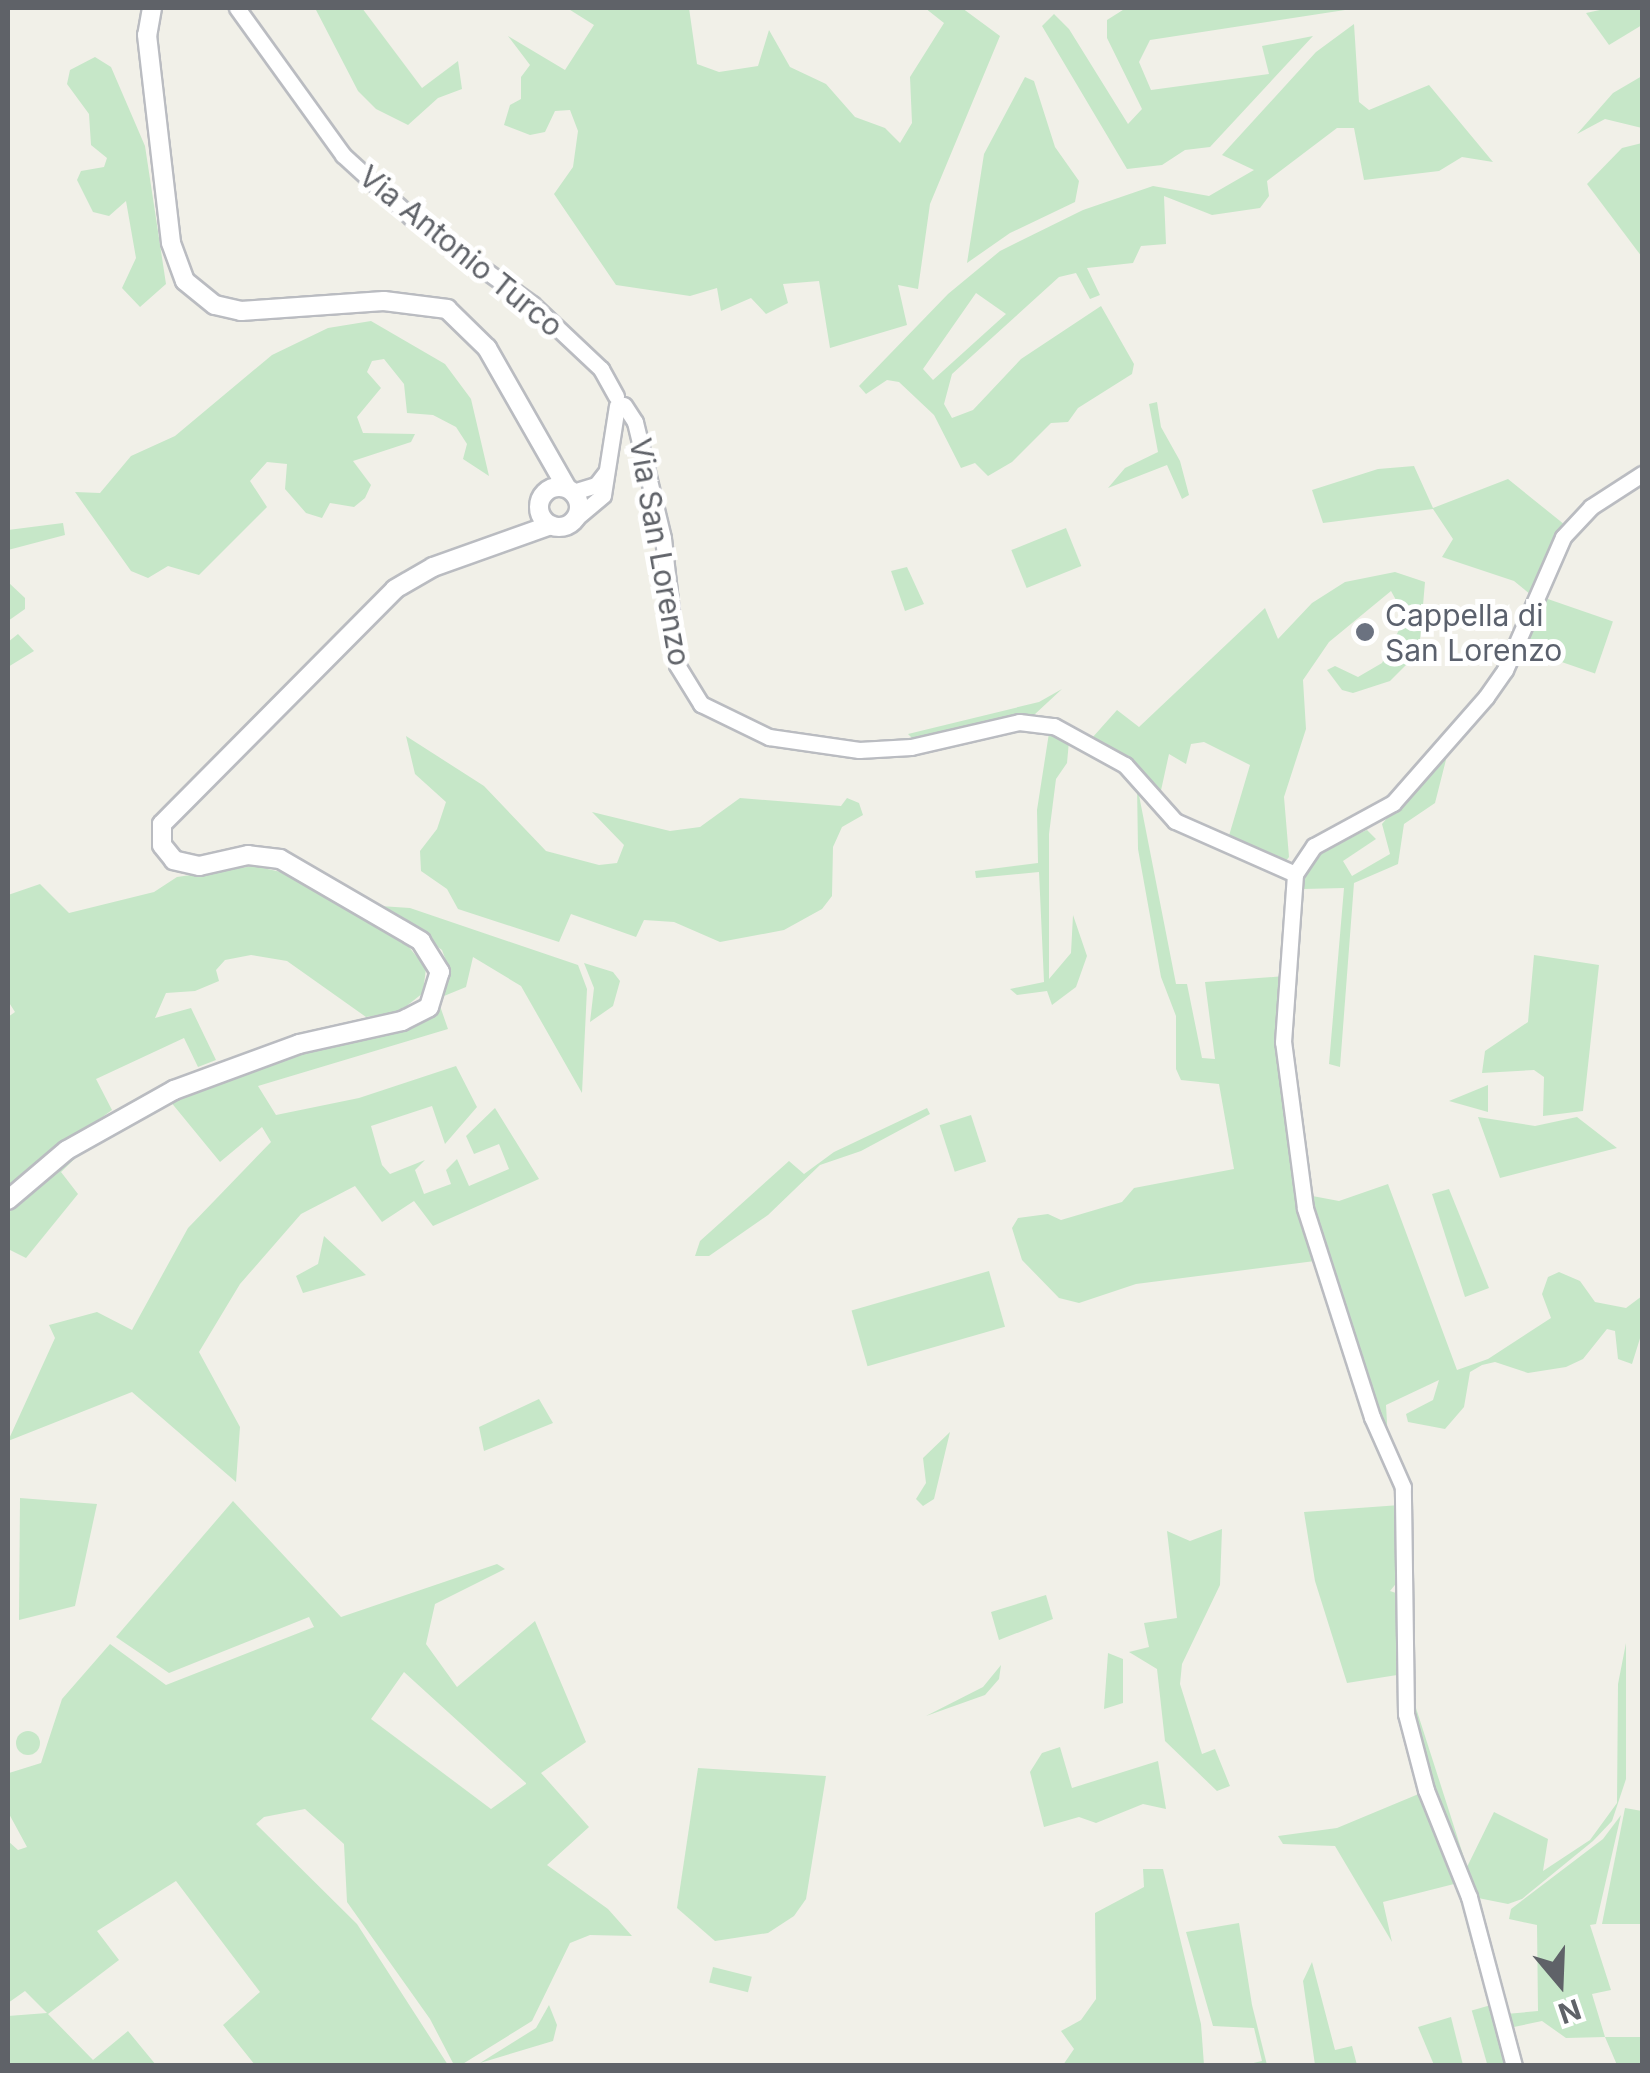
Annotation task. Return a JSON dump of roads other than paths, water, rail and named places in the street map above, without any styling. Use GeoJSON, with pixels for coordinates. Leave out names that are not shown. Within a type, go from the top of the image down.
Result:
{"type":"FeatureCollection","features":[{"type":"Feature","properties":{"kind":"main road"},"geometry":{"type":"LineString","coordinates":[[152,8],[147,35],[165,192],[174,258],[185,281],[215,305],[241,311],[384,300],[447,309],[478,334],[570,490],[576,518],[545,509]]}},
{"type":"Feature","properties":{"kind":"main road"},"geometry":{"type":"LineString","coordinates":[[543,446],[545,509]]}},
{"type":"Feature","properties":{"kind":"main road"},"geometry":{"type":"LineString","coordinates":[[8,1200],[67,1150],[174,1090],[299,1044],[402,1022],[429,1007],[440,972],[421,941],[280,858],[248,855],[199,866],[174,860],[162,845],[162,824],[396,589],[517,534],[570,490]]}},
{"type":"Feature","properties":{"kind":"street","name":"Via Antonio Turco"},"geometry":{"type":"LineString","coordinates":[[237,8],[306,112],[352,164],[532,304],[601,369],[619,402]]}},
{"type":"Feature","properties":{"kind":"street"},"geometry":{"type":"LineString","coordinates":[[576,518],[598,504],[619,402]]}},
{"type":"Feature","properties":{"kind":"street","name":"Via San Lorenzo"},"geometry":{"type":"LineString","coordinates":[[619,402],[635,422],[663,538],[677,664],[701,704],[768,737],[859,750],[911,747],[1019,722],[1054,726],[1124,765],[1175,821],[1295,874]]}},
{"type":"Feature","properties":{"kind":"street"},"geometry":{"type":"LineString","coordinates":[[570,490],[596,484],[608,468]]}},
{"type":"Feature","properties":{"kind":"street"},"geometry":{"type":"LineString","coordinates":[[1514,2066],[1469,1897],[1426,1790],[1406,1714],[1403,1487],[1372,1417],[1306,1219],[1283,1042],[1295,874],[1314,846],[1393,803],[1486,697],[1505,670],[1564,537],[1591,507],[1642,474]]}},
{"type":"Feature","properties":{"kind":"place","name":"Cappella di San Lorenzo"},"geometry":{"type":"Point","coordinates":[1365,632]}}]}
